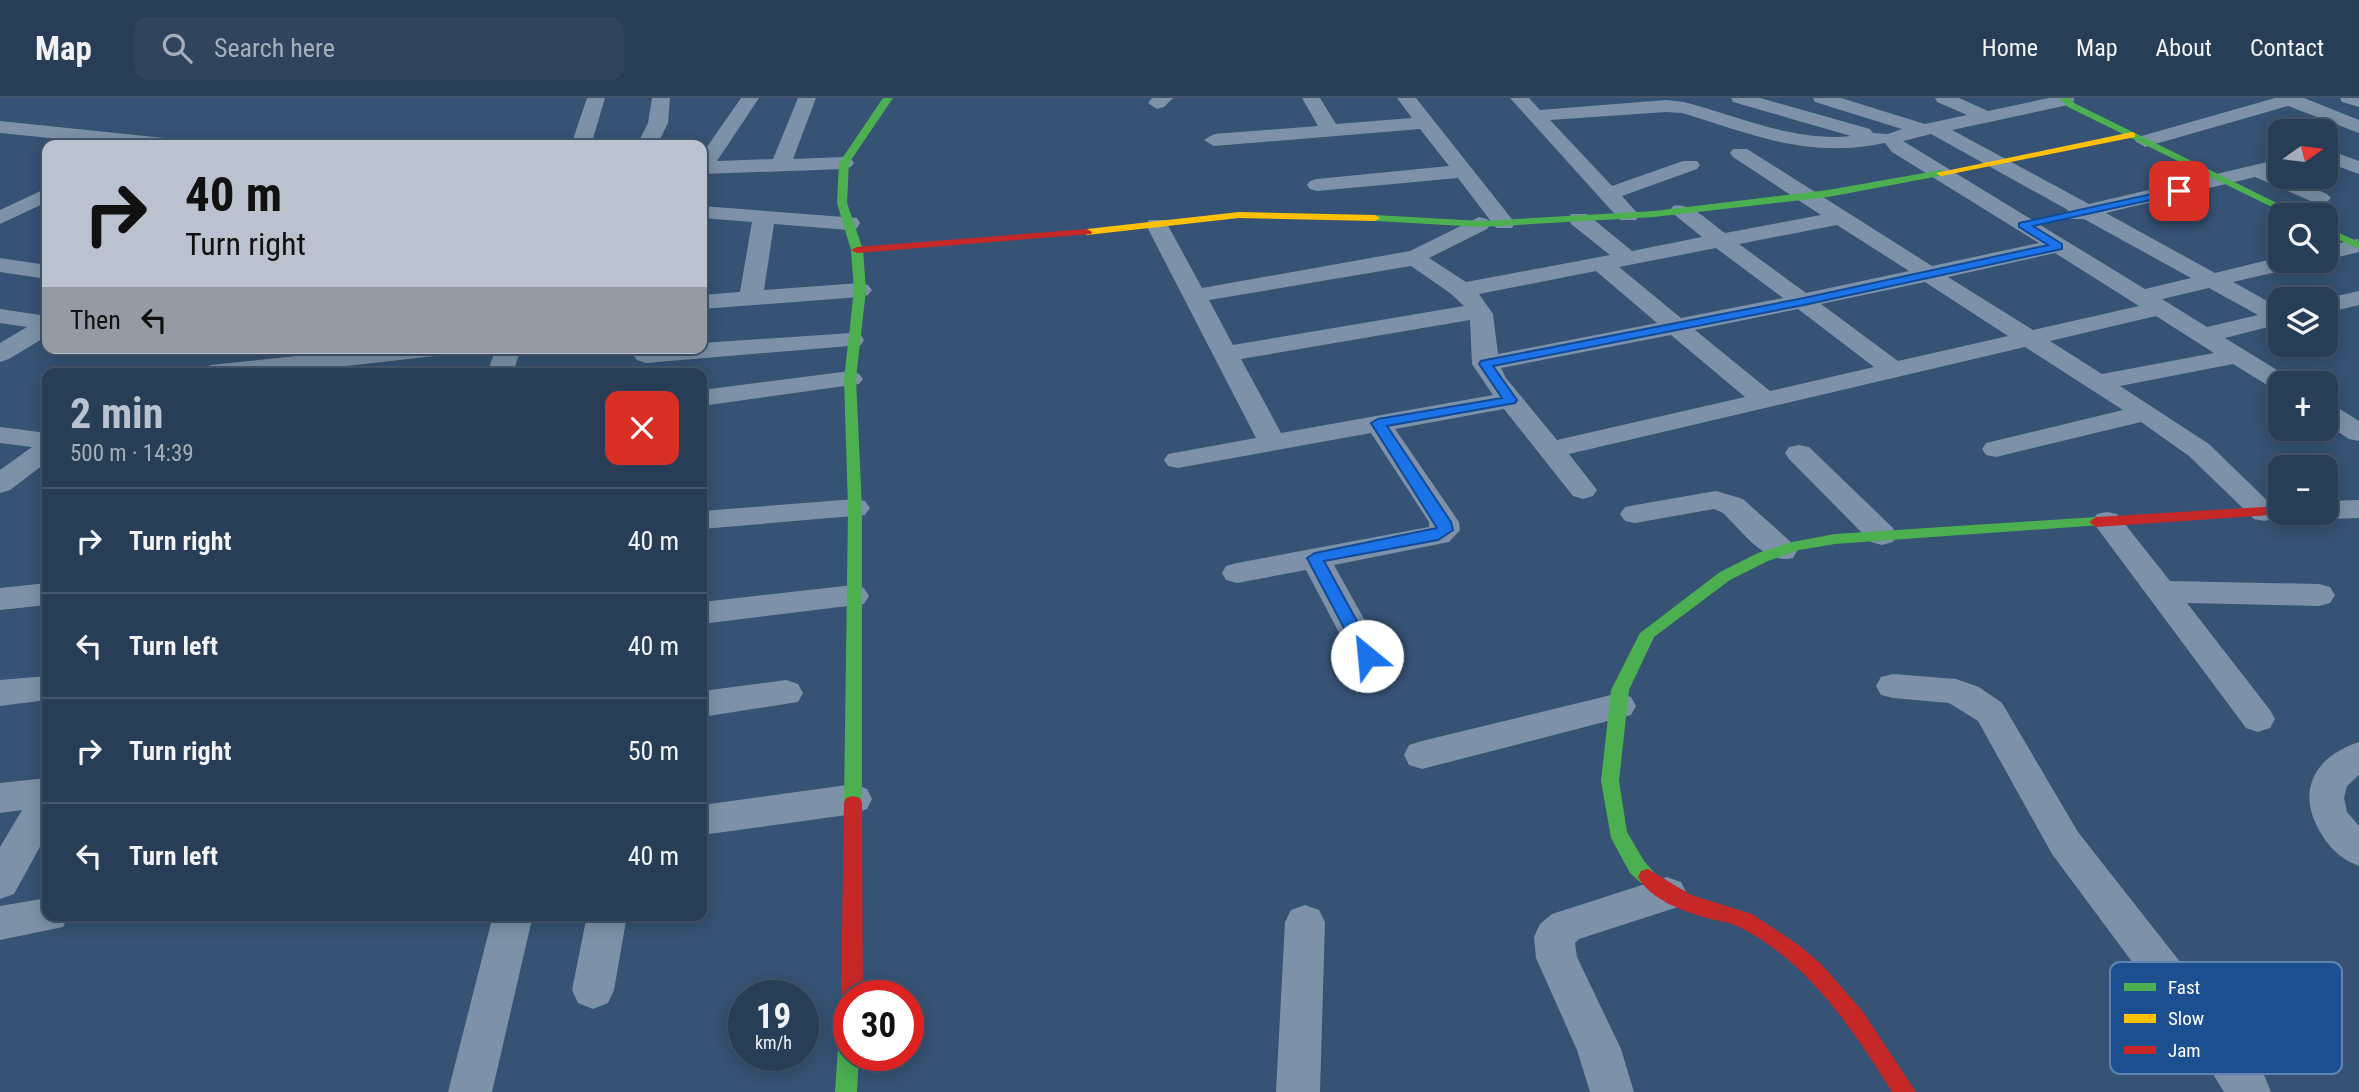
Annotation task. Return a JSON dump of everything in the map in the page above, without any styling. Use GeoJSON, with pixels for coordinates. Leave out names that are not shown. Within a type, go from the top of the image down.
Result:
{"type":"FeatureCollection","features":[{"type":"Feature","properties":{"kind":"street"},"geometry":{"type":"LineString","coordinates":[[583,140],[596,98]]}},
{"type":"Feature","properties":{"kind":"street"},"geometry":{"type":"LineString","coordinates":[[650,140],[658,123],[662,98]]}},
{"type":"Feature","properties":{"kind":"street"},"geometry":{"type":"LineString","coordinates":[[707,167],[750,98]]}},
{"type":"Feature","properties":{"kind":"street"},"geometry":{"type":"LineString","coordinates":[[780,166],[807,98]]}},
{"type":"Feature","properties":{"kind":"street"},"geometry":{"type":"LineString","coordinates":[[852,980],[855,508],[850,379],[852,340],[860,290],[857,250],[842,203],[844,163],[888,98]]}},
{"type":"Feature","properties":{"kind":"street"},"geometry":{"type":"LineString","coordinates":[[1311,98],[1330,131]]}},
{"type":"Feature","properties":{"kind":"street"},"geometry":{"type":"LineString","coordinates":[[1406,98],[1463,171],[1491,223]]}},
{"type":"Feature","properties":{"kind":"street"},"geometry":{"type":"LineString","coordinates":[[1519,98],[1628,215]]}},
{"type":"Feature","properties":{"kind":"street"},"geometry":{"type":"LineString","coordinates":[[1740,98],[1887,139],[2268,375]]}},
{"type":"Feature","properties":{"kind":"street"},"geometry":{"type":"LineString","coordinates":[[1822,98],[1929,129],[1998,163],[2268,311]]}},
{"type":"Feature","properties":{"kind":"street"},"geometry":{"type":"LineString","coordinates":[[1944,98],[1986,117]]}},
{"type":"Feature","properties":{"kind":"street"},"geometry":{"type":"LineString","coordinates":[[2349,98],[2359,102]]}},
{"type":"Feature","properties":{"kind":"street"},"geometry":{"type":"LineString","coordinates":[[857,250],[1066,234],[1239,215],[1343,216],[1491,223],[1681,211],[1804,196],[2138,138],[2292,99],[2359,127]]}},
{"type":"Feature","properties":{"kind":"street"},"geometry":{"type":"LineString","coordinates":[[1535,116],[1666,106],[1684,108],[1796,141],[1836,143],[1887,139],[2055,100],[2272,203]]}},
{"type":"Feature","properties":{"kind":"street"},"geometry":{"type":"LineString","coordinates":[[1214,140],[1426,123]]}},
{"type":"Feature","properties":{"kind":"street"},"geometry":{"type":"LineString","coordinates":[[0,127],[115,140]]}},
{"type":"Feature","properties":{"kind":"street"},"geometry":{"type":"LineString","coordinates":[[2338,150],[2359,144]]}},
{"type":"Feature","properties":{"kind":"street"},"geometry":{"type":"LineString","coordinates":[[1740,153],[2146,413],[2199,450],[2268,508]]}},
{"type":"Feature","properties":{"kind":"street"},"geometry":{"type":"LineString","coordinates":[[2338,159],[2359,168]]}},
{"type":"Feature","properties":{"kind":"street"},"geometry":{"type":"LineString","coordinates":[[707,172],[844,163]]}},
{"type":"Feature","properties":{"kind":"street"},"geometry":{"type":"LineString","coordinates":[[1608,194],[1690,164]]}},
{"type":"Feature","properties":{"kind":"street"},"geometry":{"type":"LineString","coordinates":[[2023,225],[2268,168]]}},
{"type":"Feature","properties":{"kind":"street"},"geometry":{"type":"LineString","coordinates":[[1317,185],[1463,171]]}},
{"type":"Feature","properties":{"kind":"street"},"geometry":{"type":"LineString","coordinates":[[2258,171],[2320,198]]}},
{"type":"Feature","properties":{"kind":"street"},"geometry":{"type":"LineString","coordinates":[[2,215],[42,196]]}},
{"type":"Feature","properties":{"kind":"street"},"geometry":{"type":"LineString","coordinates":[[1681,211],[1894,370]]}},
{"type":"Feature","properties":{"kind":"street"},"geometry":{"type":"LineString","coordinates":[[707,212],[849,223]]}},
{"type":"Feature","properties":{"kind":"street"},"geometry":{"type":"LineString","coordinates":[[2,215],[42,219]]}},
{"type":"Feature","properties":{"kind":"street"},"geometry":{"type":"LineString","coordinates":[[751,298],[764,218]]}},
{"type":"Feature","properties":{"kind":"street"},"geometry":{"type":"LineString","coordinates":[[1463,290],[1838,218]]}},
{"type":"Feature","properties":{"kind":"street"},"geometry":{"type":"LineString","coordinates":[[1579,219],[1626,257]]}},
{"type":"Feature","properties":{"kind":"street"},"geometry":{"type":"LineString","coordinates":[[1194,296],[1417,257],[1439,242],[1491,223]]}},
{"type":"Feature","properties":{"kind":"street"},"geometry":{"type":"LineString","coordinates":[[1157,225],[1273,443]]}},
{"type":"Feature","properties":{"kind":"street"},"geometry":{"type":"LineString","coordinates":[[2338,236],[2358,246]]}},
{"type":"Feature","properties":{"kind":"street"},"geometry":{"type":"LineString","coordinates":[[1485,364],[1804,301],[2058,246]]}},
{"type":"Feature","properties":{"kind":"street"},"geometry":{"type":"LineString","coordinates":[[2338,250],[2358,246]]}},
{"type":"Feature","properties":{"kind":"street"},"geometry":{"type":"LineString","coordinates":[[1417,257],[1428,269],[1463,290],[1478,311],[1484,324],[1485,364],[1510,400],[1583,491]]}},
{"type":"Feature","properties":{"kind":"street"},"geometry":{"type":"LineString","coordinates":[[1600,262],[1674,327],[1765,400]]}},
{"type":"Feature","properties":{"kind":"street"},"geometry":{"type":"LineString","coordinates":[[0,265],[42,271]]}},
{"type":"Feature","properties":{"kind":"street"},"geometry":{"type":"LineString","coordinates":[[1550,450],[2028,338],[2151,303],[2212,280],[2268,267]]}},
{"type":"Feature","properties":{"kind":"street"},"geometry":{"type":"LineString","coordinates":[[707,302],[860,290]]}},
{"type":"Feature","properties":{"kind":"street"},"geometry":{"type":"LineString","coordinates":[[2338,303],[2359,298]]}},
{"type":"Feature","properties":{"kind":"street"},"geometry":{"type":"LineString","coordinates":[[1225,354],[1478,311]]}},
{"type":"Feature","properties":{"kind":"street"},"geometry":{"type":"LineString","coordinates":[[0,316],[42,327]]}},
{"type":"Feature","properties":{"kind":"street"},"geometry":{"type":"LineString","coordinates":[[2205,335],[2268,320]]}},
{"type":"Feature","properties":{"kind":"street"},"geometry":{"type":"LineString","coordinates":[[0,354],[42,330]]}},
{"type":"Feature","properties":{"kind":"street"},"geometry":{"type":"LineString","coordinates":[[707,353],[852,340]]}},
{"type":"Feature","properties":{"kind":"street"},"geometry":{"type":"LineString","coordinates":[[252,368],[382,354]]}},
{"type":"Feature","properties":{"kind":"street"},"geometry":{"type":"LineString","coordinates":[[645,359],[699,354]]}},
{"type":"Feature","properties":{"kind":"street"},"geometry":{"type":"LineString","coordinates":[[2099,382],[2237,356]]}},
{"type":"Feature","properties":{"kind":"street"},"geometry":{"type":"LineString","coordinates":[[707,397],[850,379]]}},
{"type":"Feature","properties":{"kind":"street"},"geometry":{"type":"LineString","coordinates":[[1178,460],[1510,400]]}},
{"type":"Feature","properties":{"kind":"street"},"geometry":{"type":"LineString","coordinates":[[1996,449],[2146,413]]}},
{"type":"Feature","properties":{"kind":"street"},"geometry":{"type":"LineString","coordinates":[[2338,420],[2359,433]]}},
{"type":"Feature","properties":{"kind":"street"},"geometry":{"type":"LineString","coordinates":[[1237,573],[1438,535],[1445,530],[1444,522],[1378,423]]}},
{"type":"Feature","properties":{"kind":"street"},"geometry":{"type":"LineString","coordinates":[[0,435],[42,440]]}},
{"type":"Feature","properties":{"kind":"street"},"geometry":{"type":"LineString","coordinates":[[0,484],[42,453]]}},
{"type":"Feature","properties":{"kind":"street"},"geometry":{"type":"LineString","coordinates":[[1799,453],[1882,536]]}},
{"type":"Feature","properties":{"kind":"street"},"geometry":{"type":"LineString","coordinates":[[1635,514],[1708,500],[1725,502],[1733,506],[1782,551]]}},
{"type":"Feature","properties":{"kind":"street"},"geometry":{"type":"LineString","coordinates":[[707,520],[855,508]]}},
{"type":"Feature","properties":{"kind":"street"},"geometry":{"type":"LineString","coordinates":[[2338,510],[2359,509]]}},
{"type":"Feature","properties":{"kind":"street"},"geometry":{"type":"LineString","coordinates":[[1905,1092],[1875,1043],[1807,964],[1775,936],[1742,918],[1705,909],[1667,894],[1637,867],[1618,833],[1610,781],[1620,690],[1648,633],[1725,576],[1782,551],[1822,541],[2268,511]]}},
{"type":"Feature","properties":{"kind":"street"},"geometry":{"type":"LineString","coordinates":[[2106,521],[2258,719]]}},
{"type":"Feature","properties":{"kind":"street"},"geometry":{"type":"LineString","coordinates":[[1315,558],[1367,656]]}},
{"type":"Feature","properties":{"kind":"street"},"geometry":{"type":"LineString","coordinates":[[2161,592],[2319,595]]}},
{"type":"Feature","properties":{"kind":"street"},"geometry":{"type":"LineString","coordinates":[[0,599],[42,595]]}},
{"type":"Feature","properties":{"kind":"street"},"geometry":{"type":"LineString","coordinates":[[707,612],[853,596]]}},
{"type":"Feature","properties":{"kind":"street"},"geometry":{"type":"LineString","coordinates":[[1893,686],[1959,691],[1974,698],[1990,712],[2065,843],[2156,962]]}},
{"type":"Feature","properties":{"kind":"street"},"geometry":{"type":"LineString","coordinates":[[0,693],[42,689]]}},
{"type":"Feature","properties":{"kind":"street"},"geometry":{"type":"LineString","coordinates":[[707,704],[786,693]]}},
{"type":"Feature","properties":{"kind":"street"},"geometry":{"type":"LineString","coordinates":[[1422,755],[1619,706]]}},
{"type":"Feature","properties":{"kind":"street"},"geometry":{"type":"LineString","coordinates":[[2359,757],[2333,777],[2325,796],[2328,815],[2359,850]]}},
{"type":"Feature","properties":{"kind":"street"},"geometry":{"type":"LineString","coordinates":[[0,798],[42,793]]}},
{"type":"Feature","properties":{"kind":"street"},"geometry":{"type":"LineString","coordinates":[[707,819],[854,799]]}},
{"type":"Feature","properties":{"kind":"street"},"geometry":{"type":"LineString","coordinates":[[0,882],[42,810]]}},
{"type":"Feature","properties":{"kind":"street"},"geometry":{"type":"LineString","coordinates":[[1612,1092],[1599,1049],[1557,958],[1554,937],[1566,926],[1667,894]]}},
{"type":"Feature","properties":{"kind":"street"},"geometry":{"type":"LineString","coordinates":[[0,923],[42,916]]}},
{"type":"Feature","properties":{"kind":"street"},"geometry":{"type":"LineString","coordinates":[[470,1092],[512,921]]}},
{"type":"Feature","properties":{"kind":"street"},"geometry":{"type":"LineString","coordinates":[[593,990],[606,921]]}},
{"type":"Feature","properties":{"kind":"street"},"geometry":{"type":"LineString","coordinates":[[1298,1092],[1305,922]]}},
{"type":"Feature","properties":{"kind":"street"},"geometry":{"type":"LineString","coordinates":[[846,1092],[847,1071]]}},
{"type":"Feature","properties":{"kind":"street"},"geometry":{"type":"LineString","coordinates":[[2237,1074],[2249,1092]]}},
{"type":"Feature","properties":{"kind":"traffic: fast"},"geometry":{"type":"LineString","coordinates":[[853,803],[855,508],[850,379],[860,290],[857,250],[842,203],[844,163],[888,98]]}},
{"type":"Feature","properties":{"kind":"traffic: fast"},"geometry":{"type":"LineString","coordinates":[[2064,98],[2071,105],[2271,203]]}},
{"type":"Feature","properties":{"kind":"traffic: fast"},"geometry":{"type":"LineString","coordinates":[[1375,218],[1481,224],[1596,219],[1770,202],[1941,173]]}},
{"type":"Feature","properties":{"kind":"traffic: fast"},"geometry":{"type":"LineString","coordinates":[[2338,236],[2359,246]]}},
{"type":"Feature","properties":{"kind":"traffic: fast"},"geometry":{"type":"LineString","coordinates":[[1648,877],[1637,867],[1618,833],[1610,781],[1620,690],[1648,633],[1725,576],[1763,557],[1797,545],[1835,539],[2096,522]]}},
{"type":"Feature","properties":{"kind":"traffic: fast"},"geometry":{"type":"LineString","coordinates":[[846,1092],[847,1071]]}},
{"type":"Feature","properties":{"kind":"traffic: slow"},"geometry":{"type":"LineString","coordinates":[[1941,173],[2132,135]]}},
{"type":"Feature","properties":{"kind":"traffic: slow"},"geometry":{"type":"LineString","coordinates":[[1087,232],[1239,215],[1375,218]]}},
{"type":"Feature","properties":{"kind":"traffic: jam"},"geometry":{"type":"LineString","coordinates":[[857,250],[1087,232]]}},
{"type":"Feature","properties":{"kind":"traffic: jam"},"geometry":{"type":"LineString","coordinates":[[2096,522],[2268,512]]}},
{"type":"Feature","properties":{"kind":"traffic: jam"},"geometry":{"type":"LineString","coordinates":[[852,980],[853,803]]}},
{"type":"Feature","properties":{"kind":"traffic: jam"},"geometry":{"type":"LineString","coordinates":[[1648,877],[1684,901],[1745,920],[1770,934],[1793,952],[1836,995],[1873,1043],[1905,1092]]}},
{"type":"Feature","properties":{"kind":"route"},"geometry":{"type":"LineString","coordinates":[[1367,656],[1315,558],[1438,535],[1445,530],[1444,522],[1378,423],[1510,400],[1485,364],[1804,301],[2058,246],[2023,225],[2179,191]]}}]}
